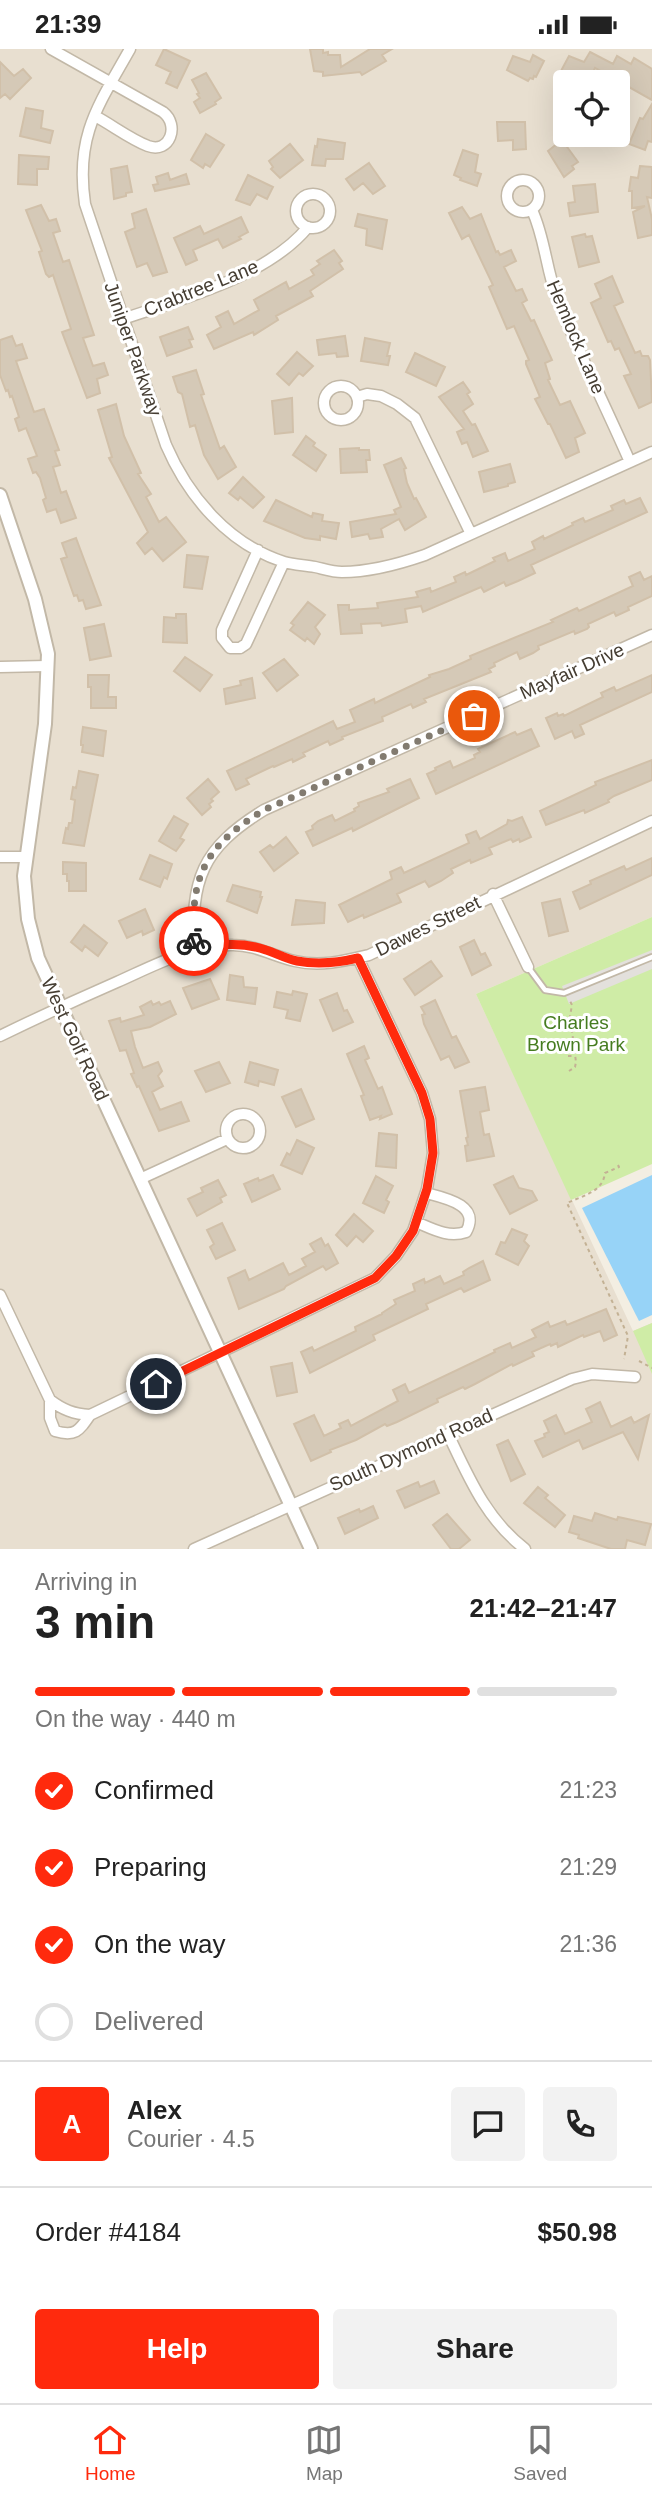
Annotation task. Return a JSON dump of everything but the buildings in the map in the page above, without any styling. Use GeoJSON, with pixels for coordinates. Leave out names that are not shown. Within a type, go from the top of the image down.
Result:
{"type":"FeatureCollection","features":[{"type":"Feature","properties":{"kind":"street"},"geometry":{"type":"LineString","coordinates":[[51,49],[168,116],[173,127],[170,139],[161,146],[149,146],[94,116]]}},
{"type":"Feature","properties":{"kind":"street","name":"Juniper Parkway"},"geometry":{"type":"LineString","coordinates":[[130,49],[94,116],[83,148],[81,179],[85,204],[166,445],[177,470],[195,498],[219,523],[258,550],[284,562],[340,572],[369,570],[425,555],[652,452]]}},
{"type":"Feature","properties":{"kind":"street","name":"Hemlock Lane"},"geometry":{"type":"LineString","coordinates":[[532,210],[540,227],[556,297],[630,462]]}},
{"type":"Feature","properties":{"kind":"street","name":"Crabtree Lane"},"geometry":{"type":"LineString","coordinates":[[123,319],[182,299],[262,264],[298,239],[308,227]]}},
{"type":"Feature","properties":{"kind":"street"},"geometry":{"type":"LineString","coordinates":[[357,397],[367,394],[381,396],[415,418],[471,534]]}},
{"type":"Feature","properties":{"kind":"street","name":"West Golf Road"},"geometry":{"type":"LineString","coordinates":[[0,495],[35,599],[48,654],[45,724],[26,857],[24,896],[27,919],[38,958],[311,1549]]}},
{"type":"Feature","properties":{"kind":"street"},"geometry":{"type":"LineString","coordinates":[[258,550],[222,631],[222,638],[230,648],[240,648],[246,644],[284,562]]}},
{"type":"Feature","properties":{"kind":"street","name":"Mayfair Drive"},"geometry":{"type":"LineString","coordinates":[[194,951],[192,916],[194,895],[200,876],[211,855],[224,839],[242,824],[276,804],[652,635]]}},
{"type":"Feature","properties":{"kind":"street"},"geometry":{"type":"LineString","coordinates":[[0,667],[47,666]]}},
{"type":"Feature","properties":{"kind":"street","name":"Dawes Street"},"geometry":{"type":"LineString","coordinates":[[0,1036],[157,964],[204,947],[234,945],[263,949],[294,961],[338,963],[369,955],[652,821]]}},
{"type":"Feature","properties":{"kind":"street"},"geometry":{"type":"LineString","coordinates":[[0,857],[26,857]]}},
{"type":"Feature","properties":{"kind":"street"},"geometry":{"type":"LineString","coordinates":[[493,894],[528,967]]}},
{"type":"Feature","properties":{"kind":"street"},"geometry":{"type":"LineString","coordinates":[[0,1295],[50,1400],[50,1418],[55,1431],[66,1434],[78,1431],[90,1415],[375,1278],[396,1256],[413,1231],[426,1193],[433,1153],[430,1119],[422,1093],[358,958]]}},
{"type":"Feature","properties":{"kind":"street"},"geometry":{"type":"LineString","coordinates":[[140,1179],[228,1139]]}},
{"type":"Feature","properties":{"kind":"street"},"geometry":{"type":"LineString","coordinates":[[416,1222],[457,1235],[466,1232],[470,1225],[467,1209],[440,1196],[426,1193]]}},
{"type":"Feature","properties":{"kind":"street","name":"South Dymond Road"},"geometry":{"type":"LineString","coordinates":[[194,1549],[572,1379],[592,1374],[635,1377]]}},
{"type":"Feature","properties":{"kind":"street"},"geometry":{"type":"LineString","coordinates":[[50,1400],[69,1412],[90,1415]]}},
{"type":"Feature","properties":{"kind":"street"},"geometry":{"type":"LineString","coordinates":[[448,1434],[478,1497],[510,1537],[526,1549]]}},
{"type":"Feature","properties":{"kind":"lane"},"geometry":{"type":"LineString","coordinates":[[528,967],[545,990],[566,992],[652,957]]}},
{"type":"Feature","properties":{"kind":"path"},"geometry":{"type":"LineString","coordinates":[[566,992],[572,1005],[570,1016],[576,1056],[575,1067],[569,1071]]}},
{"type":"Feature","properties":{"kind":"path"},"geometry":{"type":"LineString","coordinates":[[568,1056],[576,1056]]}},
{"type":"Feature","properties":{"kind":"path"},"geometry":{"type":"LineString","coordinates":[[618,1165],[619,1167],[605,1173],[605,1179],[595,1191],[566,1203],[628,1336],[624,1359]]}},
{"type":"Feature","properties":{"kind":"path"},"geometry":{"type":"LineString","coordinates":[[639,1361],[652,1368]]}},
{"type":"Feature","properties":{"kind":"shaded area"},"geometry":{"type":"Polygon","coordinates":[[[0,49],[652,49],[652,917],[476,994],[633,1331],[652,1323],[652,1549],[0,1549],[0,49]]]}},
{"type":"Feature","properties":{"kind":"shaded area"},"geometry":{"type":"Polygon","coordinates":[[[652,950],[652,969],[569,1004],[562,986],[652,950]]]}},
{"type":"Feature","properties":{"kind":"green space","name":"Charles Brown Park"},"geometry":{"type":"Polygon","coordinates":[[[652,917],[652,1164],[571,1200],[476,994],[652,917]]]}},
{"type":"Feature","properties":{"kind":"green space"},"geometry":{"type":"Polygon","coordinates":[[[652,1323],[652,1374],[633,1331],[652,1323]]]}},
{"type":"Feature","properties":{"kind":"water"},"geometry":{"type":"Polygon","coordinates":[[[652,1175],[652,1315],[639,1321],[582,1208],[652,1175]]]}},
{"type":"Feature","properties":{"kind":"way so far"},"geometry":{"type":"LineString","coordinates":[[194,941],[192,916],[194,895],[200,876],[211,855],[224,839],[242,824],[264,810],[474,716]]}},
{"type":"Feature","properties":{"kind":"route"},"geometry":{"type":"LineString","coordinates":[[156,1384],[375,1278],[396,1256],[413,1231],[427,1189],[433,1153],[430,1119],[422,1093],[358,958],[338,963],[294,961],[263,949],[234,945],[204,947],[194,951],[194,941]]}}]}
